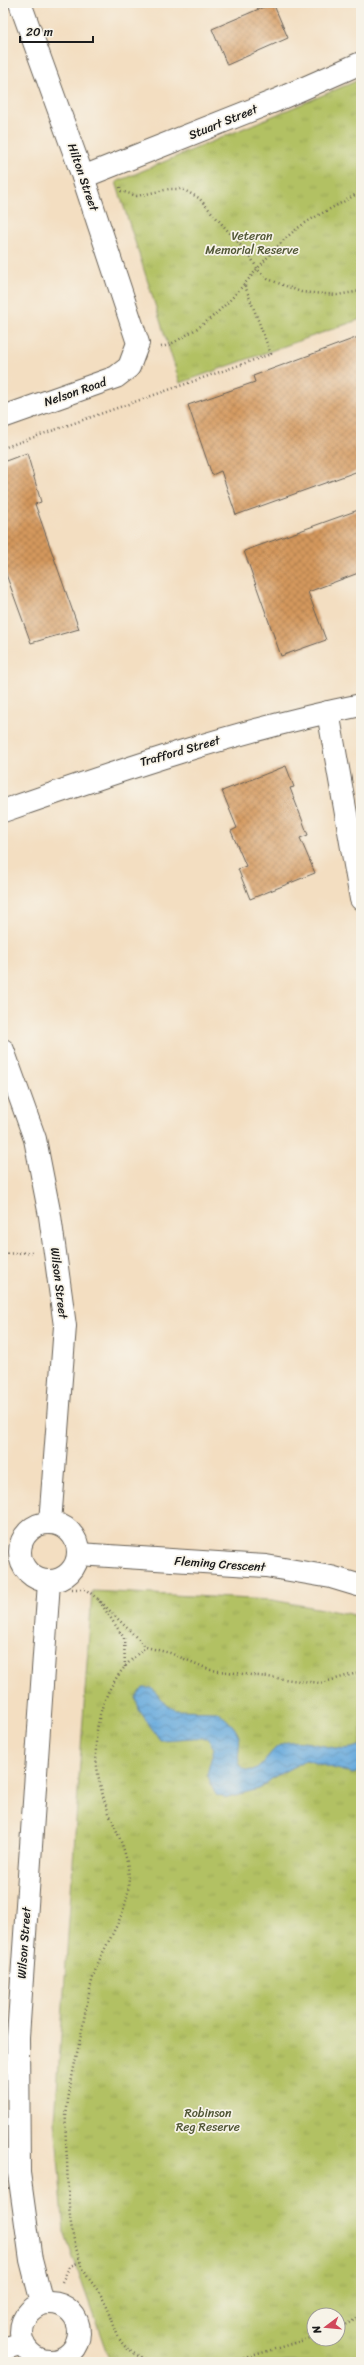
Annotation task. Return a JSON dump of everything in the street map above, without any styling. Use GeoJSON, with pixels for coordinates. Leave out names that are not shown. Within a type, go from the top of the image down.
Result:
{"type":"FeatureCollection","features":[{"type":"Feature","properties":{"kind":"street","name":"Hilton Street"},"geometry":{"type":"LineString","coordinates":[[20,3],[84,178],[133,324],[138,342],[136,353]]}},
{"type":"Feature","properties":{"kind":"street","name":"Stuart Street"},"geometry":{"type":"LineString","coordinates":[[84,178],[277,100],[361,63]]}},
{"type":"Feature","properties":{"kind":"street","name":"Nelson Road"},"geometry":{"type":"LineString","coordinates":[[3,417],[116,377],[129,367],[136,353]]}},
{"type":"Feature","properties":{"kind":"street","name":"Trafford Street"},"geometry":{"type":"LineString","coordinates":[[3,811],[135,764],[251,730],[361,705]]}},
{"type":"Feature","properties":{"kind":"street"},"geometry":{"type":"LineString","coordinates":[[328,712],[361,899]]}},
{"type":"Feature","properties":{"kind":"street","name":"Wilson Street"},"geometry":{"type":"LineString","coordinates":[[3,1050],[35,1139],[50,1216],[65,1326],[50,1523]]}},
{"type":"Feature","properties":{"kind":"street"},"geometry":{"type":"LineString","coordinates":[[50,1523],[59,1525],[73,1536],[78,1554],[72,1570],[58,1585],[30,1575],[20,1558],[11,1548],[27,1533],[42,1524],[50,1523]]}},
{"type":"Feature","properties":{"kind":"street","name":"Fleming Crescent"},"geometry":{"type":"LineString","coordinates":[[78,1554],[266,1566],[331,1577],[361,1586]]}},
{"type":"Feature","properties":{"kind":"street","name":"Wilson Street"},"geometry":{"type":"LineString","coordinates":[[42,2303],[31,2260],[19,2173],[18,2037],[58,1585]]}},
{"type":"Feature","properties":{"kind":"street"},"geometry":{"type":"LineString","coordinates":[[42,2303],[62,2305],[74,2315],[78,2327],[75,2345],[61,2360],[42,2360],[13,2346],[24,2318],[30,2310],[42,2303]]}},
{"type":"Feature","properties":{"kind":"path"},"geometry":{"type":"LineString","coordinates":[[113,166],[121,191],[126,194],[137,196],[169,189],[182,189],[199,198],[250,256],[258,270],[268,279],[301,292],[337,295],[361,291]]}},
{"type":"Feature","properties":{"kind":"path"},"geometry":{"type":"LineString","coordinates":[[136,353],[168,346],[200,327],[245,286],[285,238],[303,223],[344,202],[361,191]]}},
{"type":"Feature","properties":{"kind":"path"},"geometry":{"type":"LineString","coordinates":[[3,448],[271,354],[245,286]]}},
{"type":"Feature","properties":{"kind":"path"},"geometry":{"type":"LineString","coordinates":[[3,1254],[55,1251]]}},
{"type":"Feature","properties":{"kind":"path"},"geometry":{"type":"LineString","coordinates":[[58,1585],[85,1589],[98,1599],[146,1647],[170,1653],[210,1670],[321,1683],[361,1672]]}},
{"type":"Feature","properties":{"kind":"path"},"geometry":{"type":"LineString","coordinates":[[98,1599],[124,1638],[125,1668]]}},
{"type":"Feature","properties":{"kind":"path"},"geometry":{"type":"LineString","coordinates":[[146,1647],[125,1668],[107,1692],[97,1718],[95,1748],[99,1777],[109,1811],[123,1842],[129,1866],[128,1892],[120,1920],[95,1972],[88,1994],[66,2118],[70,2216],[80,2262],[87,2279],[97,2288],[104,2300],[115,2332],[123,2346],[132,2354],[153,2362]]}},
{"type":"Feature","properties":{"kind":"path"},"geometry":{"type":"LineString","coordinates":[[60,2285],[70,2266],[80,2262]]}},
{"type":"Feature","properties":{"kind":"path"},"geometry":{"type":"LineString","coordinates":[[346,2324],[361,2317]]}},
{"type":"Feature","properties":{"kind":"path"},"geometry":{"type":"LineString","coordinates":[[232,2362],[306,2339]]}},
{"type":"Feature","properties":{"kind":"path"},"geometry":{"type":"LineString","coordinates":[[124,2362],[149,2361]]}},
{"type":"Feature","properties":{"kind":"green space","name":"Veteran Memorial Reserve"},"geometry":{"type":"Polygon","coordinates":[[[361,79],[361,319],[180,383],[116,182],[361,79]]]}},
{"type":"Feature","properties":{"kind":"green space","name":"Robinson Reg Reserve"},"geometry":{"type":"Polygon","coordinates":[[[92,1591],[272,1600],[361,1616],[361,2362],[110,2362],[64,2232],[55,2120],[92,1591]]]}},
{"type":"Feature","properties":{"kind":"water"},"geometry":{"type":"Polygon","coordinates":[[[143,1688],[152,1688],[166,1705],[176,1710],[217,1711],[230,1722],[238,1733],[240,1741],[238,1755],[239,1760],[242,1768],[247,1770],[257,1768],[281,1744],[297,1741],[344,1749],[361,1745],[361,1771],[353,1774],[306,1760],[274,1777],[259,1789],[225,1798],[216,1795],[207,1774],[214,1748],[207,1738],[160,1740],[139,1710],[136,1698],[143,1688]]]}},
{"type":"Feature","properties":{"kind":"building"},"geometry":{"type":"Polygon","coordinates":[[[273,3],[288,38],[227,65],[212,29],[273,3]]]}},
{"type":"Feature","properties":{"kind":"building"},"geometry":{"type":"Polygon","coordinates":[[[361,336],[361,470],[236,515],[221,471],[212,475],[188,405],[255,382],[253,376],[361,336]]]}},
{"type":"Feature","properties":{"kind":"building"},"geometry":{"type":"Polygon","coordinates":[[[27,453],[41,502],[35,504],[79,629],[31,643],[3,566],[3,462],[27,453]]]}},
{"type":"Feature","properties":{"kind":"building"},"geometry":{"type":"Polygon","coordinates":[[[361,509],[361,572],[308,592],[326,640],[281,656],[244,551],[361,509]]]}},
{"type":"Feature","properties":{"kind":"building"},"geometry":{"type":"Polygon","coordinates":[[[286,766],[294,787],[290,788],[308,835],[300,838],[315,873],[250,899],[238,869],[246,866],[231,831],[237,828],[222,791],[286,766]]]}}]}
